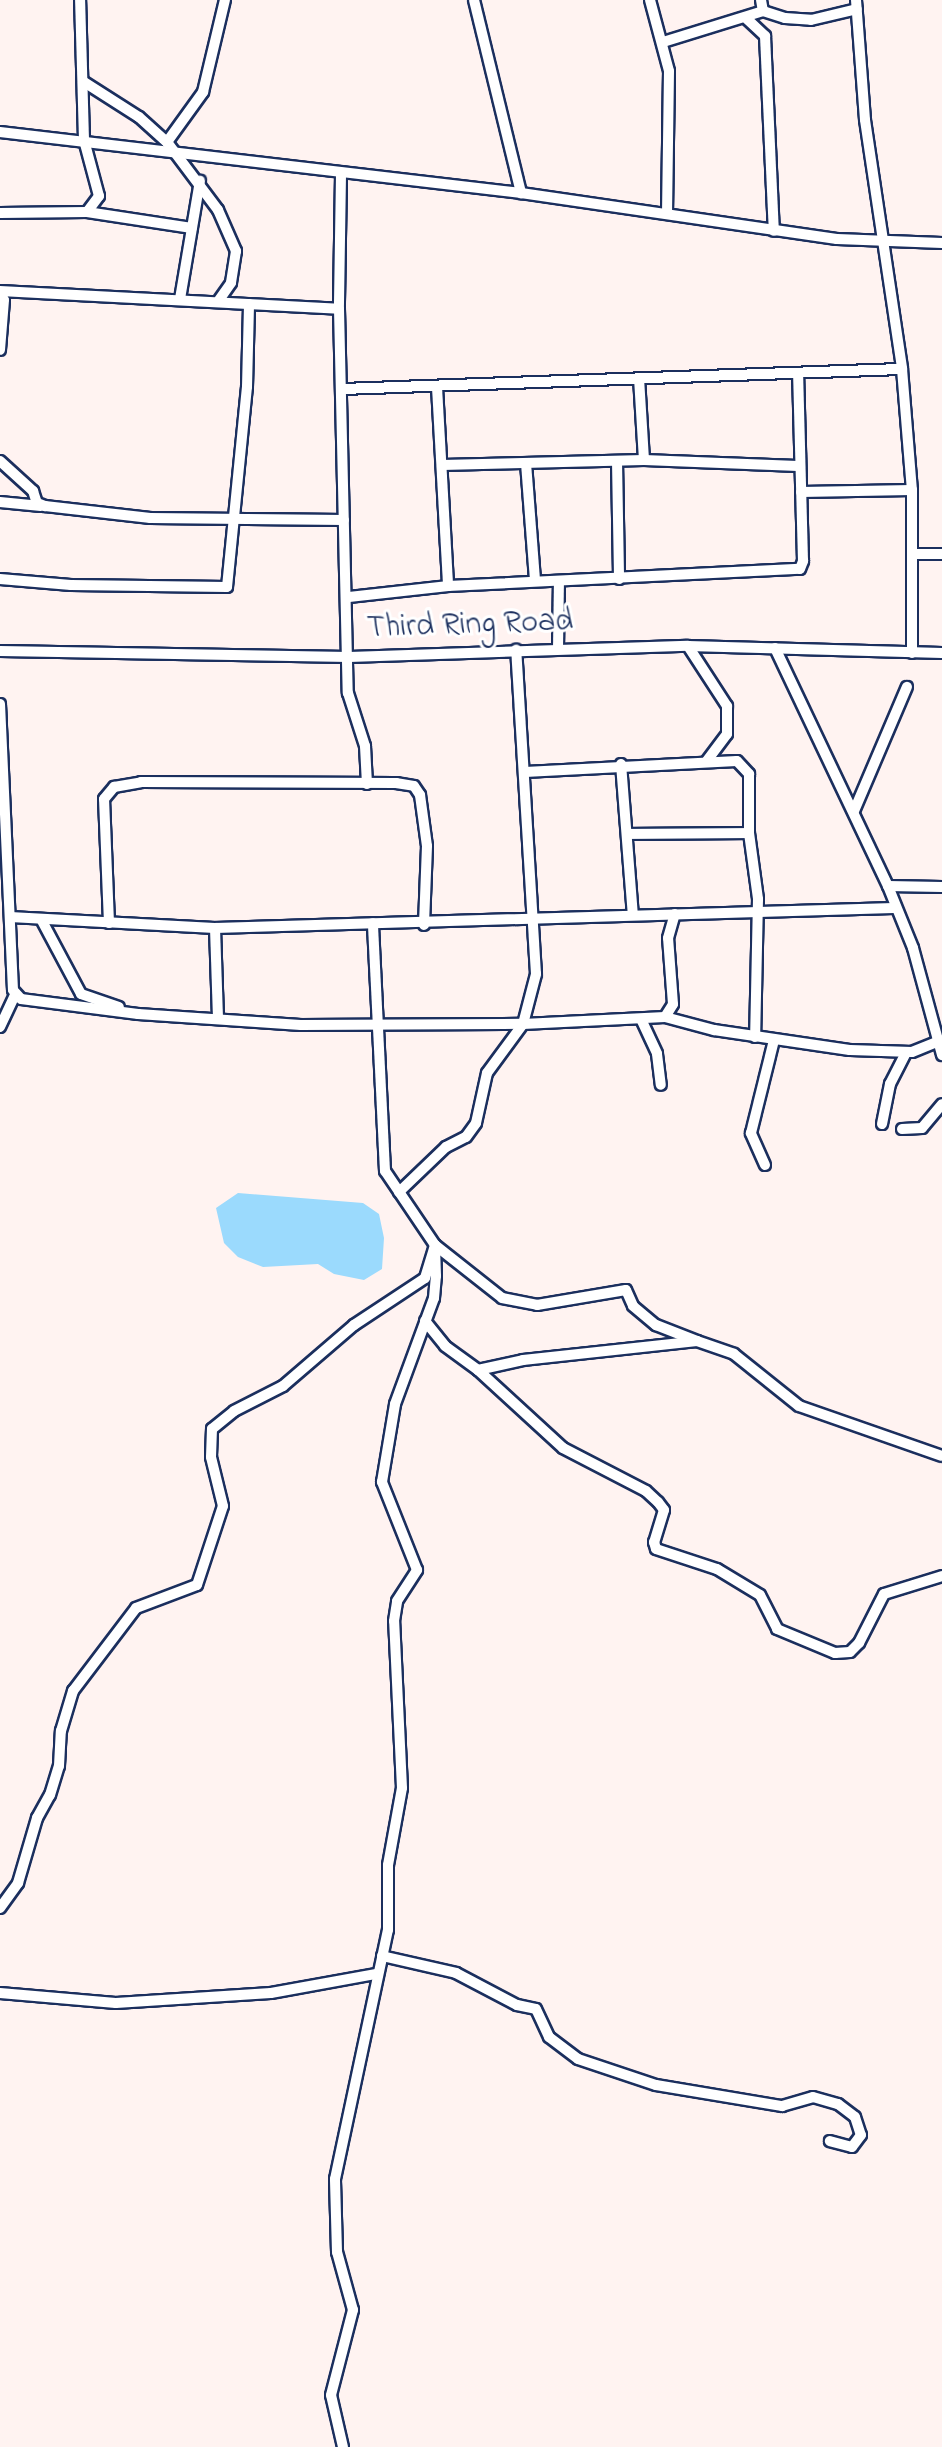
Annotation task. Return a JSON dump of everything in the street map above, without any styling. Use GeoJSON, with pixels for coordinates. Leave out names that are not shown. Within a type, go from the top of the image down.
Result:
{"type":"FeatureCollection","features":[{"type":"Feature","properties":{"kind":"street"},"geometry":{"type":"LineString","coordinates":[[80,0],[85,82],[84,139],[99,196],[87,212]]}},
{"type":"Feature","properties":{"kind":"street"},"geometry":{"type":"LineString","coordinates":[[170,147],[206,84],[225,0]]}},
{"type":"Feature","properties":{"kind":"street"},"geometry":{"type":"LineString","coordinates":[[474,0],[521,193]]}},
{"type":"Feature","properties":{"kind":"street"},"geometry":{"type":"LineString","coordinates":[[650,0],[669,71],[667,214]]}},
{"type":"Feature","properties":{"kind":"street"},"geometry":{"type":"LineString","coordinates":[[761,0],[763,11]]}},
{"type":"Feature","properties":{"kind":"street"},"geometry":{"type":"LineString","coordinates":[[663,42],[747,19],[763,11],[811,20],[857,4],[865,120],[886,239],[902,369],[912,490],[912,653]]}},
{"type":"Feature","properties":{"kind":"street"},"geometry":{"type":"LineString","coordinates":[[747,19],[765,36],[774,231]]}},
{"type":"Feature","properties":{"kind":"street"},"geometry":{"type":"LineString","coordinates":[[85,82],[139,117],[200,181],[236,251],[230,283],[219,300]]}},
{"type":"Feature","properties":{"kind":"street"},"geometry":{"type":"LineString","coordinates":[[0,132],[170,147],[341,174],[521,193],[866,242],[886,239],[942,243]]}},
{"type":"Feature","properties":{"kind":"street"},"geometry":{"type":"LineString","coordinates":[[341,174],[339,309],[344,520],[349,597],[348,693],[365,746],[367,784]]}},
{"type":"Feature","properties":{"kind":"street"},"geometry":{"type":"LineString","coordinates":[[180,299],[200,181]]}},
{"type":"Feature","properties":{"kind":"street"},"geometry":{"type":"LineString","coordinates":[[0,213],[87,212],[192,228]]}},
{"type":"Feature","properties":{"kind":"street"},"geometry":{"type":"LineString","coordinates":[[0,350],[4,310],[0,293],[219,300],[339,309]]}},
{"type":"Feature","properties":{"kind":"street"},"geometry":{"type":"LineString","coordinates":[[0,579],[220,590],[230,580],[249,304]]}},
{"type":"Feature","properties":{"kind":"street"},"geometry":{"type":"LineString","coordinates":[[342,389],[902,369]]}},
{"type":"Feature","properties":{"kind":"street"},"geometry":{"type":"LineString","coordinates":[[349,597],[448,586],[800,569],[798,374]]}},
{"type":"Feature","properties":{"kind":"street"},"geometry":{"type":"LineString","coordinates":[[639,378],[644,460]]}},
{"type":"Feature","properties":{"kind":"street"},"geometry":{"type":"LineString","coordinates":[[437,387],[448,586]]}},
{"type":"Feature","properties":{"kind":"street"},"geometry":{"type":"LineString","coordinates":[[442,465],[644,460],[798,466]]}},
{"type":"Feature","properties":{"kind":"street"},"geometry":{"type":"LineString","coordinates":[[0,461],[20,477],[37,503],[45,506]]}},
{"type":"Feature","properties":{"kind":"street"},"geometry":{"type":"LineString","coordinates":[[617,461],[619,579]]}},
{"type":"Feature","properties":{"kind":"street"},"geometry":{"type":"LineString","coordinates":[[526,463],[535,581]]}},
{"type":"Feature","properties":{"kind":"street"},"geometry":{"type":"LineString","coordinates":[[801,492],[912,490]]}},
{"type":"Feature","properties":{"kind":"street"},"geometry":{"type":"LineString","coordinates":[[0,502],[150,519],[235,516],[344,520]]}},
{"type":"Feature","properties":{"kind":"street"},"geometry":{"type":"LineString","coordinates":[[914,554],[942,554]]}},
{"type":"Feature","properties":{"kind":"street"},"geometry":{"type":"LineString","coordinates":[[558,581],[558,649]]}},
{"type":"Feature","properties":{"kind":"street"},"geometry":{"type":"LineString","coordinates":[[688,646],[727,706],[727,734],[707,761]]}},
{"type":"Feature","properties":{"kind":"street","name":"Third Ring Road"},"geometry":{"type":"LineString","coordinates":[[0,651],[436,657],[516,650],[688,646],[942,653]]}},
{"type":"Feature","properties":{"kind":"street"},"geometry":{"type":"LineString","coordinates":[[775,648],[888,886],[894,908],[913,948],[937,1013],[942,1055]]}},
{"type":"Feature","properties":{"kind":"street"},"geometry":{"type":"LineString","coordinates":[[399,1192],[446,1147],[466,1137],[476,1123],[487,1073],[523,1024],[536,974],[536,919],[516,650]]}},
{"type":"Feature","properties":{"kind":"street"},"geometry":{"type":"LineString","coordinates":[[854,811],[907,687]]}},
{"type":"Feature","properties":{"kind":"street"},"geometry":{"type":"LineString","coordinates":[[0,704],[1,772],[15,995],[0,1027]]}},
{"type":"Feature","properties":{"kind":"street"},"geometry":{"type":"LineString","coordinates":[[525,772],[621,764],[737,761],[749,774],[749,833],[757,911],[759,1012],[755,1037]]}},
{"type":"Feature","properties":{"kind":"street"},"geometry":{"type":"LineString","coordinates":[[621,764],[633,915]]}},
{"type":"Feature","properties":{"kind":"street"},"geometry":{"type":"LineString","coordinates":[[109,923],[104,799],[114,787],[141,782],[414,786],[420,795],[427,846],[424,925]]}},
{"type":"Feature","properties":{"kind":"street"},"geometry":{"type":"LineString","coordinates":[[627,834],[749,833]]}},
{"type":"Feature","properties":{"kind":"street"},"geometry":{"type":"LineString","coordinates":[[888,886],[942,887]]}},
{"type":"Feature","properties":{"kind":"street"},"geometry":{"type":"LineString","coordinates":[[10,916],[215,928],[373,923],[424,925],[633,915],[894,908]]}},
{"type":"Feature","properties":{"kind":"street"},"geometry":{"type":"LineString","coordinates":[[665,1017],[673,1004],[668,945],[675,914]]}},
{"type":"Feature","properties":{"kind":"street"},"geometry":{"type":"LineString","coordinates":[[41,919],[81,994],[138,1014]]}},
{"type":"Feature","properties":{"kind":"street"},"geometry":{"type":"LineString","coordinates":[[373,923],[374,1027],[385,1171],[435,1245],[502,1298],[537,1305],[626,1290],[633,1306],[656,1325],[734,1354],[799,1406],[942,1456]]}},
{"type":"Feature","properties":{"kind":"street"},"geometry":{"type":"LineString","coordinates":[[215,928],[218,1017]]}},
{"type":"Feature","properties":{"kind":"street"},"geometry":{"type":"LineString","coordinates":[[15,995],[138,1014],[374,1027],[523,1024],[665,1017],[774,1040],[906,1052],[939,1041]]}},
{"type":"Feature","properties":{"kind":"street"},"geometry":{"type":"LineString","coordinates":[[641,1019],[657,1054],[661,1085]]}},
{"type":"Feature","properties":{"kind":"street"},"geometry":{"type":"LineString","coordinates":[[765,1165],[751,1133],[774,1040]]}},
{"type":"Feature","properties":{"kind":"street"},"geometry":{"type":"LineString","coordinates":[[882,1124],[890,1084],[906,1052]]}},
{"type":"Feature","properties":{"kind":"street"},"geometry":{"type":"LineString","coordinates":[[902,1129],[922,1128],[942,1104]]}},
{"type":"Feature","properties":{"kind":"street"},"geometry":{"type":"LineString","coordinates":[[343,2447],[331,2395],[353,2310],[337,2252],[335,2179],[357,2087],[376,1974],[388,1930],[388,1865],[402,1788],[394,1621],[397,1601],[418,1570],[382,1482],[395,1404],[434,1298],[435,1245]]}},
{"type":"Feature","properties":{"kind":"street"},"geometry":{"type":"LineString","coordinates":[[0,1909],[18,1883],[37,1818],[50,1795],[60,1766],[61,1731],[73,1691],[136,1608],[197,1585],[223,1506],[211,1457],[212,1430],[234,1411],[283,1386],[354,1325],[402,1297],[425,1278],[435,1245]]}},
{"type":"Feature","properties":{"kind":"street"},"geometry":{"type":"LineString","coordinates":[[425,1321],[445,1346],[478,1370],[563,1448],[646,1491],[658,1502],[664,1510],[654,1542],[656,1549],[717,1569],[760,1595],[777,1629],[805,1643],[835,1653],[850,1653],[859,1643],[884,1594],[942,1576]]}},
{"type":"Feature","properties":{"kind":"street"},"geometry":{"type":"LineString","coordinates":[[478,1370],[523,1360],[697,1341]]}},
{"type":"Feature","properties":{"kind":"street"},"geometry":{"type":"LineString","coordinates":[[382,1956],[456,1973],[517,2005],[537,2009],[549,2037],[578,2059],[656,2085],[782,2106],[813,2097],[838,2104],[855,2117],[861,2134],[852,2147],[830,2141]]}},
{"type":"Feature","properties":{"kind":"street"},"geometry":{"type":"LineString","coordinates":[[0,1993],[116,2003],[271,1993],[376,1974]]}},
{"type":"Feature","properties":{"kind":"water"},"geometry":{"type":"Polygon","coordinates":[[[238,1193],[363,1203],[379,1214],[384,1238],[382,1269],[364,1280],[334,1274],[318,1264],[263,1267],[238,1257],[224,1243],[216,1208],[238,1193]]]}}]}
